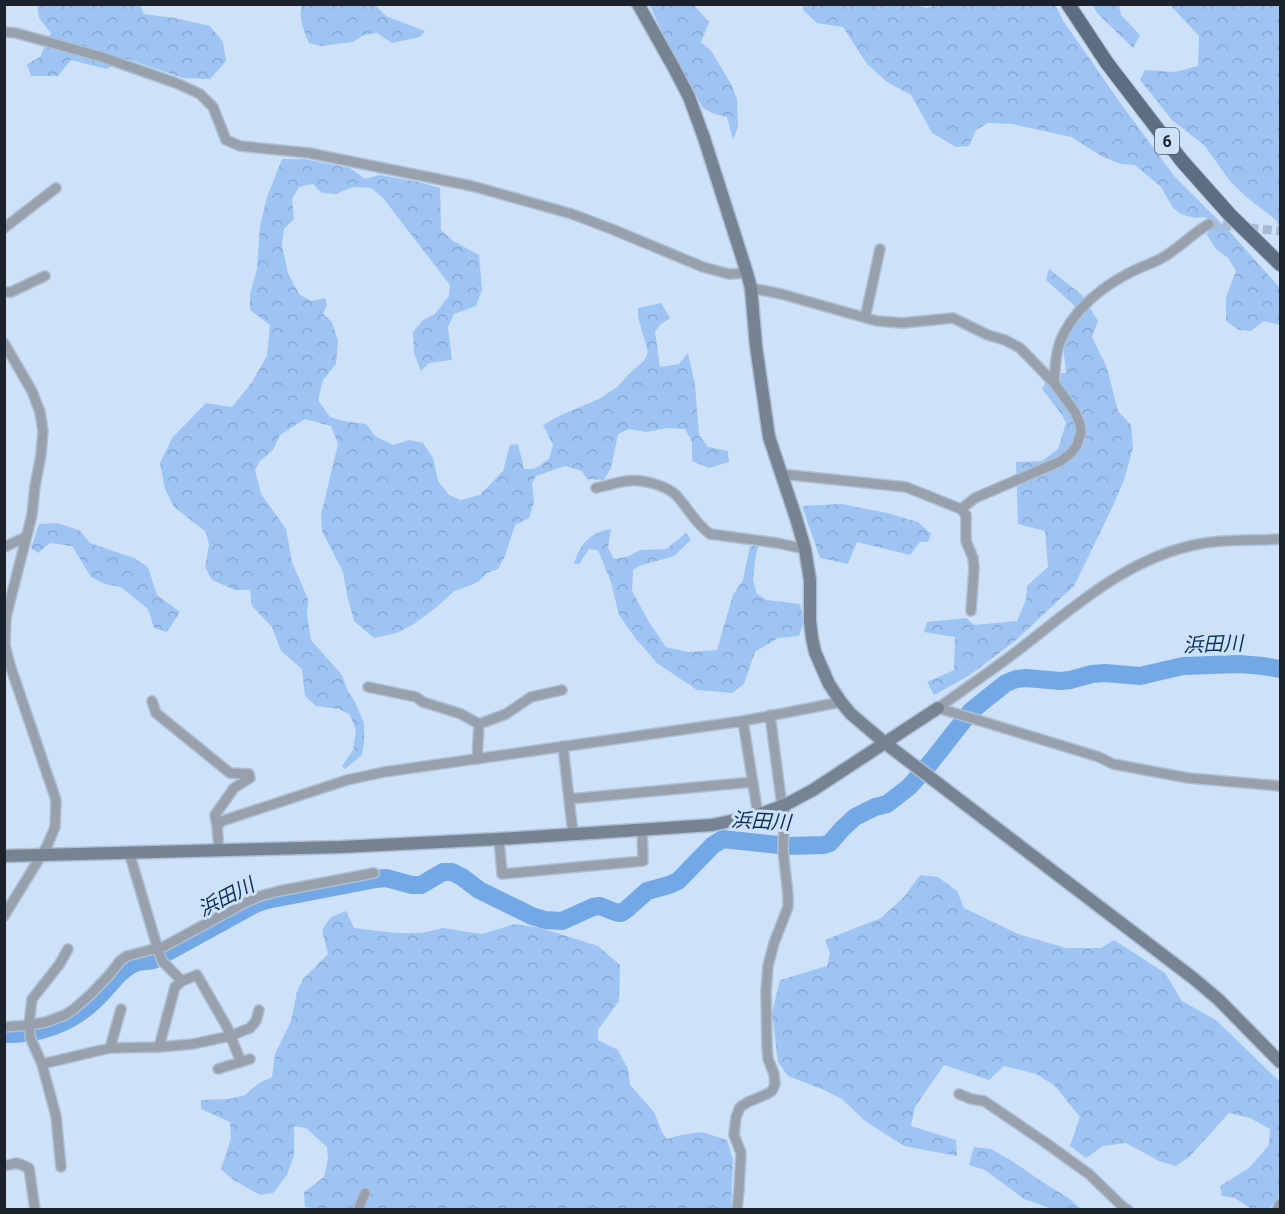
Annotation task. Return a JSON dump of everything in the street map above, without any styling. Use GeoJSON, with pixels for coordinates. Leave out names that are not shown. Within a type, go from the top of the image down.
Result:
{"type":"FeatureCollection","features":[{"type":"Feature","properties":{"kind":"main road","name":"6"},"geometry":{"type":"LineString","coordinates":[[1068,4],[1107,63],[1182,161],[1230,215],[1281,264]]}},
{"type":"Feature","properties":{"kind":"street"},"geometry":{"type":"LineString","coordinates":[[638,4],[689,98],[747,273],[751,288],[765,417],[780,474],[805,549],[810,580],[812,638],[821,669],[829,684],[851,714],[885,743],[1193,978],[1218,999],[1281,1062]]}},
{"type":"Feature","properties":{"kind":"street"},"geometry":{"type":"LineString","coordinates":[[4,32],[16,33],[102,57],[176,83],[200,94],[213,107],[226,140],[240,146],[309,153],[472,186],[572,214],[703,267],[729,274],[747,273]]}},
{"type":"Feature","properties":{"kind":"street"},"geometry":{"type":"LineString","coordinates":[[4,228],[56,188]]}},
{"type":"Feature","properties":{"kind":"street"},"geometry":{"type":"LineString","coordinates":[[1054,383],[1060,342],[1075,316],[1089,300],[1117,280],[1161,259],[1209,224]]}},
{"type":"Feature","properties":{"kind":"street"},"geometry":{"type":"LineString","coordinates":[[865,318],[880,249]]}},
{"type":"Feature","properties":{"kind":"street"},"geometry":{"type":"LineString","coordinates":[[4,292],[11,292],[45,276]]}},
{"type":"Feature","properties":{"kind":"street"},"geometry":{"type":"LineString","coordinates":[[751,288],[877,321],[903,323],[953,318],[1020,348],[1054,383],[1071,406],[1080,424],[1081,432],[1077,445],[1061,460],[975,498],[961,509]]}},
{"type":"Feature","properties":{"kind":"street"},"geometry":{"type":"LineString","coordinates":[[4,343],[32,391],[40,412],[43,431],[32,515],[6,617],[5,651],[56,800],[55,826],[42,855],[4,916]]}},
{"type":"Feature","properties":{"kind":"street"},"geometry":{"type":"LineString","coordinates":[[780,474],[906,487],[961,509],[966,515],[966,541],[973,558],[974,568],[971,611]]}},
{"type":"Feature","properties":{"kind":"street"},"geometry":{"type":"LineString","coordinates":[[596,488],[630,480],[646,482],[665,488],[674,494],[701,528],[710,534],[805,549]]}},
{"type":"Feature","properties":{"kind":"street"},"geometry":{"type":"LineString","coordinates":[[4,547],[26,537]]}},
{"type":"Feature","properties":{"kind":"street"},"geometry":{"type":"LineString","coordinates":[[4,856],[340,847],[499,839],[712,825],[758,815],[813,790],[938,708],[1012,655],[1095,590],[1121,574],[1167,552],[1199,544],[1281,539]]}},
{"type":"Feature","properties":{"kind":"street"},"geometry":{"type":"LineString","coordinates":[[368,687],[416,697],[423,702],[461,714],[479,724],[506,714],[531,697],[562,690]]}},
{"type":"Feature","properties":{"kind":"street"},"geometry":{"type":"LineString","coordinates":[[152,700],[156,713],[230,773],[249,774],[250,778],[234,788],[215,815],[219,850]]}},
{"type":"Feature","properties":{"kind":"street"},"geometry":{"type":"LineString","coordinates":[[217,826],[222,821],[238,815],[346,780],[384,772],[743,721],[841,702]]}},
{"type":"Feature","properties":{"kind":"street"},"geometry":{"type":"LineString","coordinates":[[938,708],[1099,757],[1113,764],[1188,778],[1281,786]]}},
{"type":"Feature","properties":{"kind":"street"},"geometry":{"type":"LineString","coordinates":[[737,1209],[741,1154],[734,1135],[736,1117],[740,1107],[767,1094],[775,1084],[768,1059],[766,992],[768,966],[788,907],[783,846],[783,805],[770,715]]}},
{"type":"Feature","properties":{"kind":"street"},"geometry":{"type":"LineString","coordinates":[[743,721],[758,815]]}},
{"type":"Feature","properties":{"kind":"street"},"geometry":{"type":"LineString","coordinates":[[477,759],[479,724]]}},
{"type":"Feature","properties":{"kind":"street"},"geometry":{"type":"LineString","coordinates":[[563,746],[573,834]]}},
{"type":"Feature","properties":{"kind":"street"},"geometry":{"type":"LineString","coordinates":[[569,799],[753,782]]}},
{"type":"Feature","properties":{"kind":"street"},"geometry":{"type":"LineString","coordinates":[[499,839],[502,874],[643,861],[642,830]]}},
{"type":"Feature","properties":{"kind":"street"},"geometry":{"type":"LineString","coordinates":[[129,852],[160,954],[182,981]]}},
{"type":"Feature","properties":{"kind":"street"},"geometry":{"type":"LineString","coordinates":[[160,954],[165,946],[260,896],[374,873]]}},
{"type":"Feature","properties":{"kind":"street"},"geometry":{"type":"LineString","coordinates":[[61,1167],[56,1116],[30,1030],[32,999],[68,949]]}},
{"type":"Feature","properties":{"kind":"street"},"geometry":{"type":"LineString","coordinates":[[4,1027],[30,1030],[65,1015],[91,994],[127,956],[160,954]]}},
{"type":"Feature","properties":{"kind":"street"},"geometry":{"type":"LineString","coordinates":[[159,1047],[176,987],[182,981],[198,975],[230,1036],[246,1060],[218,1069]]}},
{"type":"Feature","properties":{"kind":"street"},"geometry":{"type":"LineString","coordinates":[[110,1048],[121,1009]]}},
{"type":"Feature","properties":{"kind":"street"},"geometry":{"type":"LineString","coordinates":[[42,1064],[110,1048],[193,1044],[230,1036],[250,1028],[256,1022],[259,1010]]}},
{"type":"Feature","properties":{"kind":"street"},"geometry":{"type":"LineString","coordinates":[[959,1094],[984,1101],[1043,1141],[1089,1174],[1128,1209]]}},
{"type":"Feature","properties":{"kind":"street"},"geometry":{"type":"LineString","coordinates":[[4,1166],[17,1163],[29,1168],[35,1209]]}},
{"type":"Feature","properties":{"kind":"street"},"geometry":{"type":"LineString","coordinates":[[358,1209],[365,1193]]}},
{"type":"Feature","properties":{"kind":"street"},"geometry":{"type":"LineString","coordinates":[[1277,1209],[1281,1204]]}},
{"type":"Feature","properties":{"kind":"green space"},"geometry":{"type":"Polygon","coordinates":[[[37,4],[140,5],[144,14],[210,26],[223,42],[226,61],[210,79],[183,78],[128,59],[106,69],[71,60],[58,76],[31,76],[27,64],[40,57],[51,33],[39,18],[37,4]]]}},
{"type":"Feature","properties":{"kind":"green space"},"geometry":{"type":"Polygon","coordinates":[[[803,4],[914,4],[926,8],[942,4],[1055,5],[1064,22],[1121,104],[1175,177],[1230,232],[1280,288],[1280,325],[1264,321],[1251,331],[1239,330],[1226,321],[1226,297],[1236,271],[1228,258],[1216,249],[1207,235],[1210,221],[1205,217],[1195,218],[1181,214],[1173,208],[1161,187],[1135,165],[1121,164],[1103,157],[1071,137],[1013,124],[988,123],[976,130],[969,146],[956,147],[932,133],[911,95],[887,82],[867,64],[843,27],[817,23],[803,10],[803,4]]]}},
{"type":"Feature","properties":{"kind":"green space"},"geometry":{"type":"Polygon","coordinates":[[[302,5],[375,5],[386,16],[425,31],[420,37],[392,43],[377,33],[364,35],[353,42],[321,46],[309,43],[301,20],[302,5]]]}},
{"type":"Feature","properties":{"kind":"green space"},"geometry":{"type":"Polygon","coordinates":[[[650,5],[694,5],[709,22],[701,42],[712,52],[737,99],[738,127],[733,140],[727,117],[703,108],[650,5]]]}},
{"type":"Feature","properties":{"kind":"green space"},"geometry":{"type":"Polygon","coordinates":[[[1092,5],[1119,5],[1121,15],[1140,35],[1133,48],[1098,14],[1092,5]]]}},
{"type":"Feature","properties":{"kind":"green space"},"geometry":{"type":"Polygon","coordinates":[[[1170,5],[1280,5],[1280,228],[1276,220],[1245,196],[1229,180],[1205,146],[1172,120],[1140,80],[1145,70],[1175,72],[1198,66],[1199,36],[1170,5]]]}},
{"type":"Feature","properties":{"kind":"green space"},"geometry":{"type":"Polygon","coordinates":[[[282,159],[304,159],[350,168],[365,179],[380,175],[440,188],[441,230],[453,241],[479,255],[482,290],[476,306],[454,314],[448,327],[452,360],[429,363],[421,371],[414,353],[413,332],[423,320],[435,314],[449,296],[450,285],[383,198],[371,188],[353,187],[336,194],[322,193],[313,184],[299,187],[292,199],[294,219],[284,229],[282,245],[288,273],[299,294],[311,301],[325,298],[327,305],[323,314],[332,322],[338,341],[336,364],[323,380],[318,400],[330,417],[366,424],[375,436],[393,445],[409,440],[423,443],[433,458],[438,481],[449,495],[461,500],[480,495],[503,471],[510,445],[518,444],[524,469],[534,469],[549,459],[553,445],[543,425],[599,399],[617,387],[644,361],[648,352],[638,317],[638,308],[661,303],[670,318],[655,332],[660,367],[679,364],[688,353],[695,385],[699,435],[708,447],[728,451],[729,462],[709,468],[692,461],[692,442],[685,429],[667,428],[646,432],[629,429],[618,434],[611,468],[604,480],[587,479],[582,471],[565,466],[536,476],[532,483],[534,502],[529,518],[515,525],[505,556],[498,569],[487,573],[478,582],[453,592],[414,624],[397,633],[374,638],[354,621],[343,572],[322,531],[321,515],[338,444],[331,426],[305,419],[280,435],[273,450],[260,461],[255,470],[261,494],[286,529],[292,562],[308,599],[307,615],[311,640],[342,675],[364,723],[362,755],[345,769],[342,766],[353,750],[356,730],[350,715],[339,709],[316,706],[305,696],[302,669],[281,651],[272,627],[252,606],[250,590],[235,590],[212,580],[205,567],[209,545],[206,532],[174,507],[165,489],[160,463],[172,438],[206,403],[232,407],[252,382],[267,356],[270,325],[250,310],[250,294],[257,269],[260,226],[267,197],[282,159]]]}},
{"type":"Feature","properties":{"kind":"green space"},"geometry":{"type":"Polygon","coordinates":[[[1049,269],[1082,295],[1098,321],[1092,337],[1107,368],[1118,411],[1131,425],[1133,448],[1124,480],[1113,506],[1074,586],[1015,641],[970,675],[934,695],[927,682],[954,670],[955,637],[924,632],[927,622],[966,618],[974,625],[1017,621],[1026,600],[1027,586],[1048,567],[1045,531],[1018,524],[1016,462],[1042,461],[1058,449],[1066,423],[1042,389],[1051,373],[1066,373],[1064,325],[1075,306],[1046,280],[1049,269]]]}},
{"type":"Feature","properties":{"kind":"green space"},"geometry":{"type":"Polygon","coordinates":[[[842,504],[918,522],[931,534],[928,542],[920,542],[910,555],[857,542],[848,564],[820,558],[802,506],[842,504]]]}},
{"type":"Feature","properties":{"kind":"green space"},"geometry":{"type":"Polygon","coordinates":[[[57,523],[79,530],[90,543],[134,558],[148,567],[157,595],[180,612],[167,632],[154,628],[148,609],[121,587],[105,584],[91,577],[72,546],[50,543],[38,553],[31,548],[39,524],[57,523]]]}},
{"type":"Feature","properties":{"kind":"green space"},"geometry":{"type":"Polygon","coordinates":[[[611,529],[608,548],[614,559],[627,557],[640,550],[666,549],[686,533],[691,540],[674,556],[639,566],[633,570],[632,591],[666,647],[688,652],[717,650],[733,595],[743,580],[750,546],[759,545],[753,580],[757,594],[767,600],[800,604],[804,621],[799,636],[778,638],[755,652],[744,684],[732,693],[697,690],[657,663],[619,615],[611,582],[598,550],[589,549],[579,564],[574,564],[587,540],[597,533],[611,529]]]}},
{"type":"Feature","properties":{"kind":"green space"},"geometry":{"type":"Polygon","coordinates":[[[920,875],[938,877],[957,891],[964,908],[1018,934],[1066,948],[1101,948],[1114,940],[1165,973],[1182,1001],[1216,1020],[1280,1082],[1280,1195],[1270,1208],[1250,1208],[1235,1198],[1222,1196],[1220,1186],[1249,1168],[1269,1145],[1270,1129],[1250,1118],[1229,1113],[1190,1156],[1176,1166],[1159,1161],[1126,1143],[1103,1146],[1086,1158],[1070,1146],[1080,1117],[1054,1085],[1036,1074],[1004,1066],[989,1080],[944,1065],[915,1107],[911,1126],[956,1140],[957,1156],[904,1146],[865,1121],[842,1099],[788,1076],[778,1062],[772,1013],[780,980],[827,966],[830,954],[825,940],[881,918],[904,897],[920,875]]]}},
{"type":"Feature","properties":{"kind":"green space"},"geometry":{"type":"Polygon","coordinates":[[[346,911],[354,928],[395,933],[422,933],[443,928],[482,934],[515,924],[541,928],[598,946],[620,965],[619,1001],[598,1030],[598,1040],[618,1050],[628,1069],[630,1085],[654,1112],[667,1139],[702,1132],[727,1140],[733,1159],[731,1209],[318,1209],[305,1207],[304,1192],[324,1177],[328,1159],[327,1147],[306,1128],[294,1126],[294,1155],[287,1175],[273,1193],[260,1195],[232,1179],[221,1169],[231,1138],[230,1122],[201,1109],[201,1100],[229,1099],[245,1095],[259,1083],[272,1077],[275,1054],[291,1021],[297,992],[303,979],[328,954],[322,930],[331,917],[346,911]]]}},
{"type":"Feature","properties":{"kind":"green space"},"geometry":{"type":"Polygon","coordinates":[[[974,1147],[991,1149],[1012,1161],[1070,1199],[1081,1209],[1053,1209],[1024,1199],[985,1170],[969,1165],[974,1147]]]}},
{"type":"Feature","properties":{"kind":"waterway","name":"浜田川"},"geometry":{"type":"LineString","coordinates":[[4,1034],[41,1030],[64,1022],[85,1009],[129,966],[137,962],[153,960],[255,904],[267,900],[386,878],[421,885],[443,872],[452,872],[479,890],[532,916],[545,920],[562,921],[600,906],[621,913],[647,891],[678,881],[713,845],[723,839],[787,846],[830,843],[855,817],[887,804],[909,787],[971,711],[1006,683],[1016,679],[1060,681],[1105,673],[1140,676],[1183,666],[1239,664],[1280,669]]}},
{"type":"Feature","properties":{"kind":"tunnel"},"geometry":{"type":"LineString","coordinates":[[1209,224],[1280,231]]}}]}
